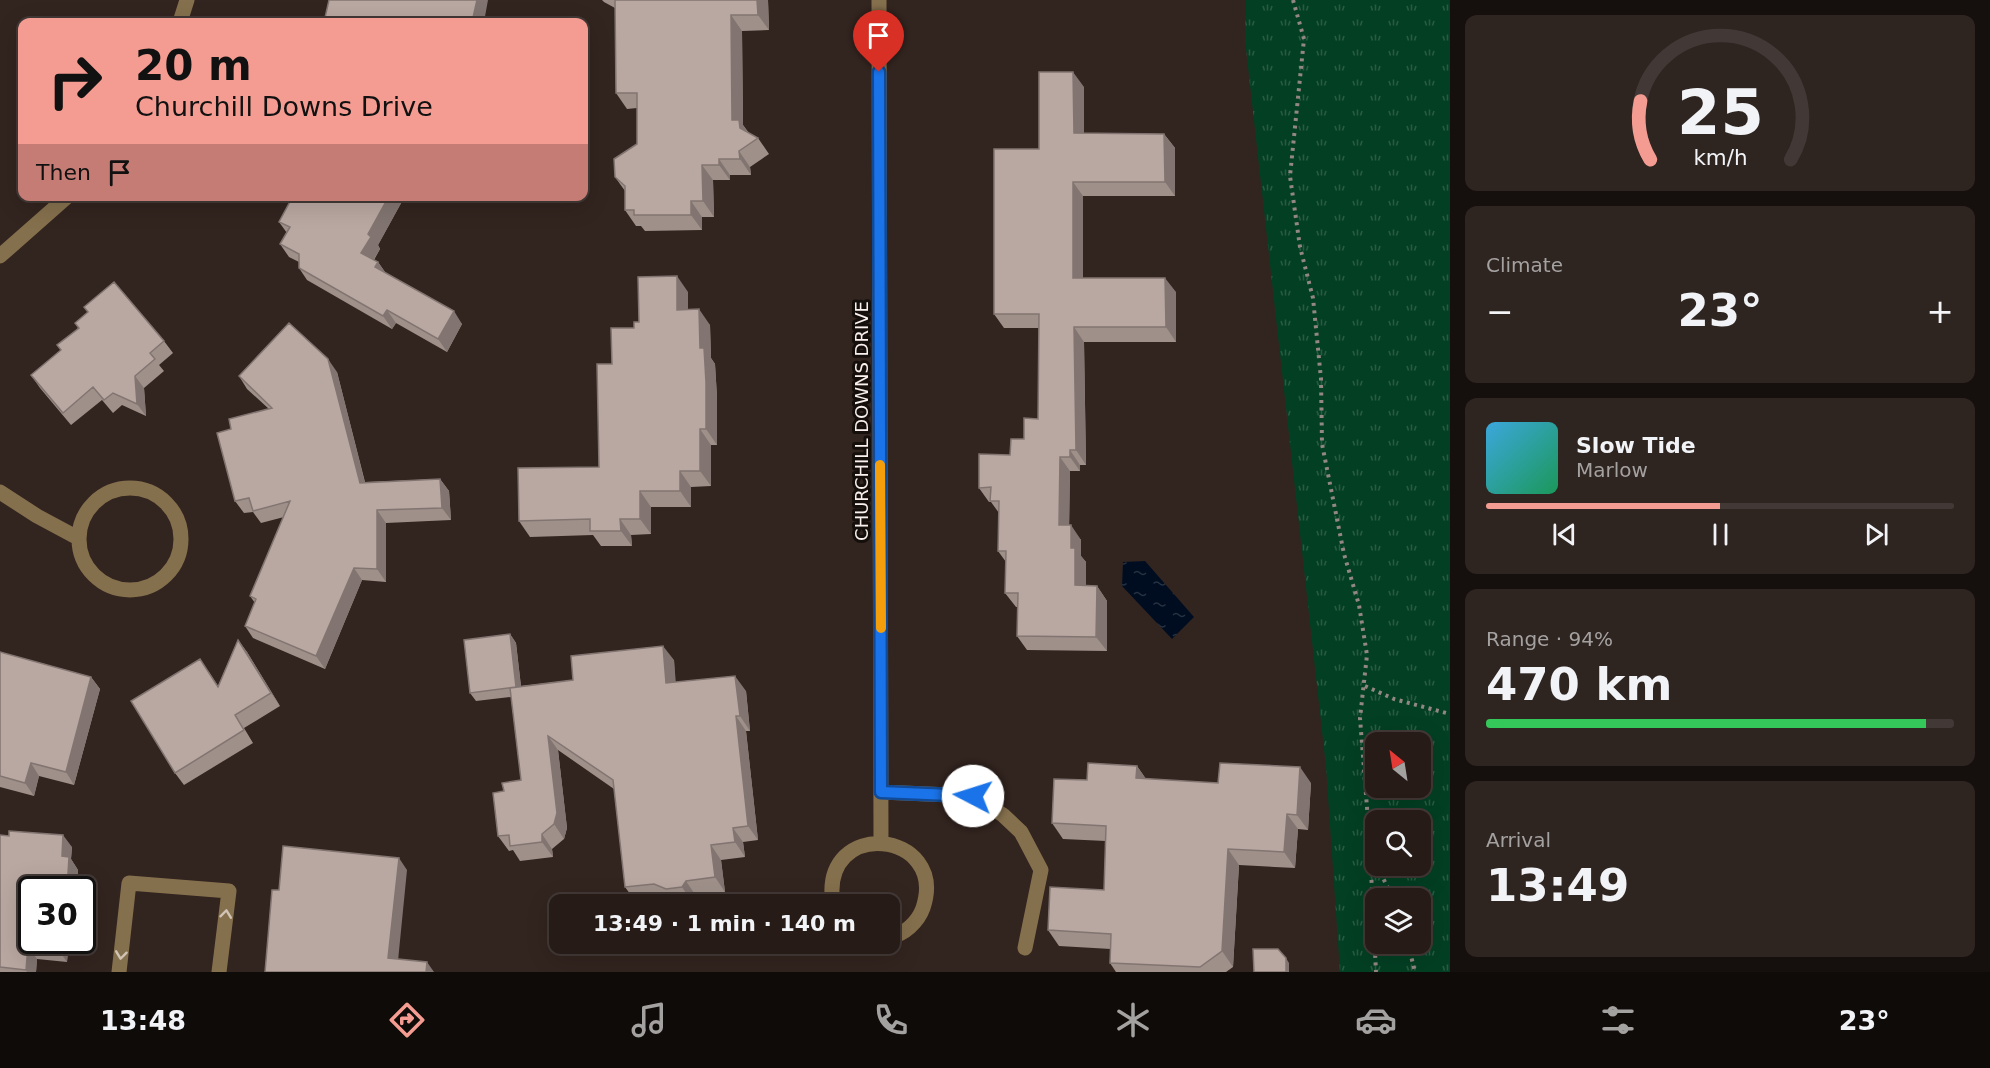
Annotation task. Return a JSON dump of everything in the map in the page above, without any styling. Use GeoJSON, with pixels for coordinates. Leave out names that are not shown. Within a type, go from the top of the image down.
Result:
{"type":"FeatureCollection","features":[{"type":"Feature","properties":{"kind":"street"},"geometry":{"type":"LineString","coordinates":[[181,18],[187,0]]}},
{"type":"Feature","properties":{"kind":"street","name":"CHURCHILL DOWNS DRIVE"},"geometry":{"type":"LineString","coordinates":[[879,0],[882,842]]}},
{"type":"Feature","properties":{"kind":"street"},"geometry":{"type":"LineString","coordinates":[[0,256],[62,201]]}},
{"type":"Feature","properties":{"kind":"street"},"geometry":{"type":"LineString","coordinates":[[120,489],[131,489],[143,490],[163,500],[177,518],[181,541],[175,563],[160,580],[139,590],[116,589],[96,578],[82,560],[78,538],[84,515],[99,498],[120,489]]}},
{"type":"Feature","properties":{"kind":"street"},"geometry":{"type":"LineString","coordinates":[[0,492],[37,516],[78,538]]}},
{"type":"Feature","properties":{"kind":"street"},"geometry":{"type":"LineString","coordinates":[[881,792],[973,796],[1003,815],[1021,832],[1041,870],[1025,948]]}},
{"type":"Feature","properties":{"kind":"street"},"geometry":{"type":"LineString","coordinates":[[831,894],[830,888],[835,870],[846,855],[862,845],[882,842],[900,847],[915,858],[925,874],[927,893],[922,911],[911,927],[900,932]]}},
{"type":"Feature","properties":{"kind":"street"},"geometry":{"type":"LineString","coordinates":[[119,972],[129,883],[229,891],[219,972]]}},
{"type":"Feature","properties":{"kind":"path"},"geometry":{"type":"LineString","coordinates":[[1293,0],[1304,39],[1290,176],[1300,247],[1313,298],[1321,379],[1322,444],[1344,554],[1359,605],[1367,655],[1360,718],[1367,810]]}},
{"type":"Feature","properties":{"kind":"path"},"geometry":{"type":"LineString","coordinates":[[1365,686],[1394,699],[1450,714]]}},
{"type":"Feature","properties":{"kind":"path"},"geometry":{"type":"LineString","coordinates":[[1371,876],[1376,972]]}},
{"type":"Feature","properties":{"kind":"path"},"geometry":{"type":"LineString","coordinates":[[1410,954],[1415,972]]}},
{"type":"Feature","properties":{"kind":"green space"},"geometry":{"type":"Polygon","coordinates":[[[1246,0],[1450,0],[1450,972],[1340,972],[1326,767],[1245,40],[1246,0]]]}},
{"type":"Feature","properties":{"kind":"water"},"geometry":{"type":"Polygon","coordinates":[[[1145,561],[1194,617],[1172,639],[1122,586],[1123,562],[1145,561]]]}},
{"type":"Feature","properties":{"kind":"building"},"geometry":{"type":"Polygon","coordinates":[[[329,0],[477,0],[473,18],[325,18],[329,0]]]}},
{"type":"Feature","properties":{"kind":"building"},"geometry":{"type":"Polygon","coordinates":[[[615,0],[757,0],[758,15],[731,15],[732,120],[739,120],[740,128],[758,138],[739,151],[740,159],[719,159],[719,165],[702,165],[703,201],[691,201],[691,215],[634,215],[634,210],[625,210],[625,186],[615,177],[614,159],[637,144],[637,93],[616,93],[615,0]]]}},
{"type":"Feature","properties":{"kind":"building"},"geometry":{"type":"Polygon","coordinates":[[[1039,72],[1073,72],[1074,133],[1164,134],[1165,182],[1073,182],[1073,278],[1165,278],[1166,327],[1074,327],[1076,450],[1070,450],[1070,457],[1060,457],[1059,525],[1071,525],[1071,548],[1075,548],[1075,585],[1097,586],[1096,637],[1017,636],[1018,593],[1005,593],[1006,551],[998,551],[999,501],[990,501],[991,487],[979,488],[979,454],[1010,455],[1011,439],[1024,439],[1024,418],[1038,419],[1039,314],[994,314],[994,149],[1039,149],[1039,72]]]}},
{"type":"Feature","properties":{"kind":"building"},"geometry":{"type":"Polygon","coordinates":[[[290,201],[386,201],[368,234],[371,237],[361,253],[378,262],[375,267],[454,311],[438,339],[387,310],[383,316],[299,268],[299,254],[280,244],[290,227],[279,222],[290,201]]]}},
{"type":"Feature","properties":{"kind":"building"},"geometry":{"type":"Polygon","coordinates":[[[677,276],[677,310],[699,309],[700,348],[704,348],[706,429],[700,429],[700,471],[680,471],[680,491],[640,491],[640,519],[620,519],[621,531],[590,531],[590,519],[519,521],[518,468],[599,467],[597,364],[612,364],[611,328],[634,328],[634,322],[639,322],[638,277],[677,276]]]}},
{"type":"Feature","properties":{"kind":"building"},"geometry":{"type":"Polygon","coordinates":[[[114,282],[164,341],[150,353],[155,359],[135,376],[137,404],[113,393],[104,400],[93,387],[63,413],[31,375],[61,350],[57,345],[79,328],[75,323],[88,312],[84,307],[114,282]]]}},
{"type":"Feature","properties":{"kind":"building"},"geometry":{"type":"Polygon","coordinates":[[[289,323],[328,359],[360,483],[440,479],[442,508],[377,510],[377,569],[354,568],[316,656],[245,626],[256,599],[250,596],[290,501],[253,511],[249,498],[235,501],[217,433],[231,429],[229,419],[272,408],[239,376],[289,323]]]}},
{"type":"Feature","properties":{"kind":"building"},"geometry":{"type":"Polygon","coordinates":[[[510,634],[516,687],[470,693],[464,640],[510,634]]]}},
{"type":"Feature","properties":{"kind":"building"},"geometry":{"type":"Polygon","coordinates":[[[238,640],[271,693],[235,715],[244,730],[175,773],[131,701],[200,659],[218,687],[238,640]]]}},
{"type":"Feature","properties":{"kind":"building"},"geometry":{"type":"Polygon","coordinates":[[[663,646],[666,683],[735,676],[740,716],[736,716],[748,826],[733,828],[735,842],[711,845],[715,877],[686,881],[682,887],[666,889],[654,884],[625,887],[613,780],[548,736],[557,813],[554,824],[542,834],[542,842],[510,846],[509,835],[498,836],[493,793],[504,791],[502,783],[521,780],[510,688],[573,680],[571,656],[663,646]]]}},
{"type":"Feature","properties":{"kind":"building"},"geometry":{"type":"Polygon","coordinates":[[[0,652],[91,677],[66,772],[31,763],[25,783],[0,776],[0,652]]]}},
{"type":"Feature","properties":{"kind":"building"},"geometry":{"type":"Polygon","coordinates":[[[1088,763],[1137,766],[1136,778],[1218,783],[1220,763],[1300,767],[1297,815],[1287,814],[1284,852],[1228,849],[1222,951],[1200,967],[1110,963],[1111,934],[1048,930],[1050,887],[1104,890],[1106,826],[1052,823],[1054,779],[1087,780],[1088,763]]]}},
{"type":"Feature","properties":{"kind":"building"},"geometry":{"type":"Polygon","coordinates":[[[9,831],[63,835],[62,856],[69,857],[68,876],[18,876],[18,954],[27,954],[26,970],[0,967],[0,835],[9,836],[9,831]]]}},
{"type":"Feature","properties":{"kind":"building"},"geometry":{"type":"Polygon","coordinates":[[[283,846],[399,858],[388,958],[427,962],[426,972],[265,972],[272,890],[279,890],[283,846]]]}},
{"type":"Feature","properties":{"kind":"building"},"geometry":{"type":"Polygon","coordinates":[[[1253,949],[1278,949],[1286,958],[1286,972],[1254,972],[1253,949]]]}},
{"type":"Feature","properties":{"kind":"slow traffic"},"geometry":{"type":"LineString","coordinates":[[880,465],[881,628]]}},
{"type":"Feature","properties":{"kind":"route"},"geometry":{"type":"LineString","coordinates":[[879,72],[881,792],[928,792],[973,796]]}}]}
